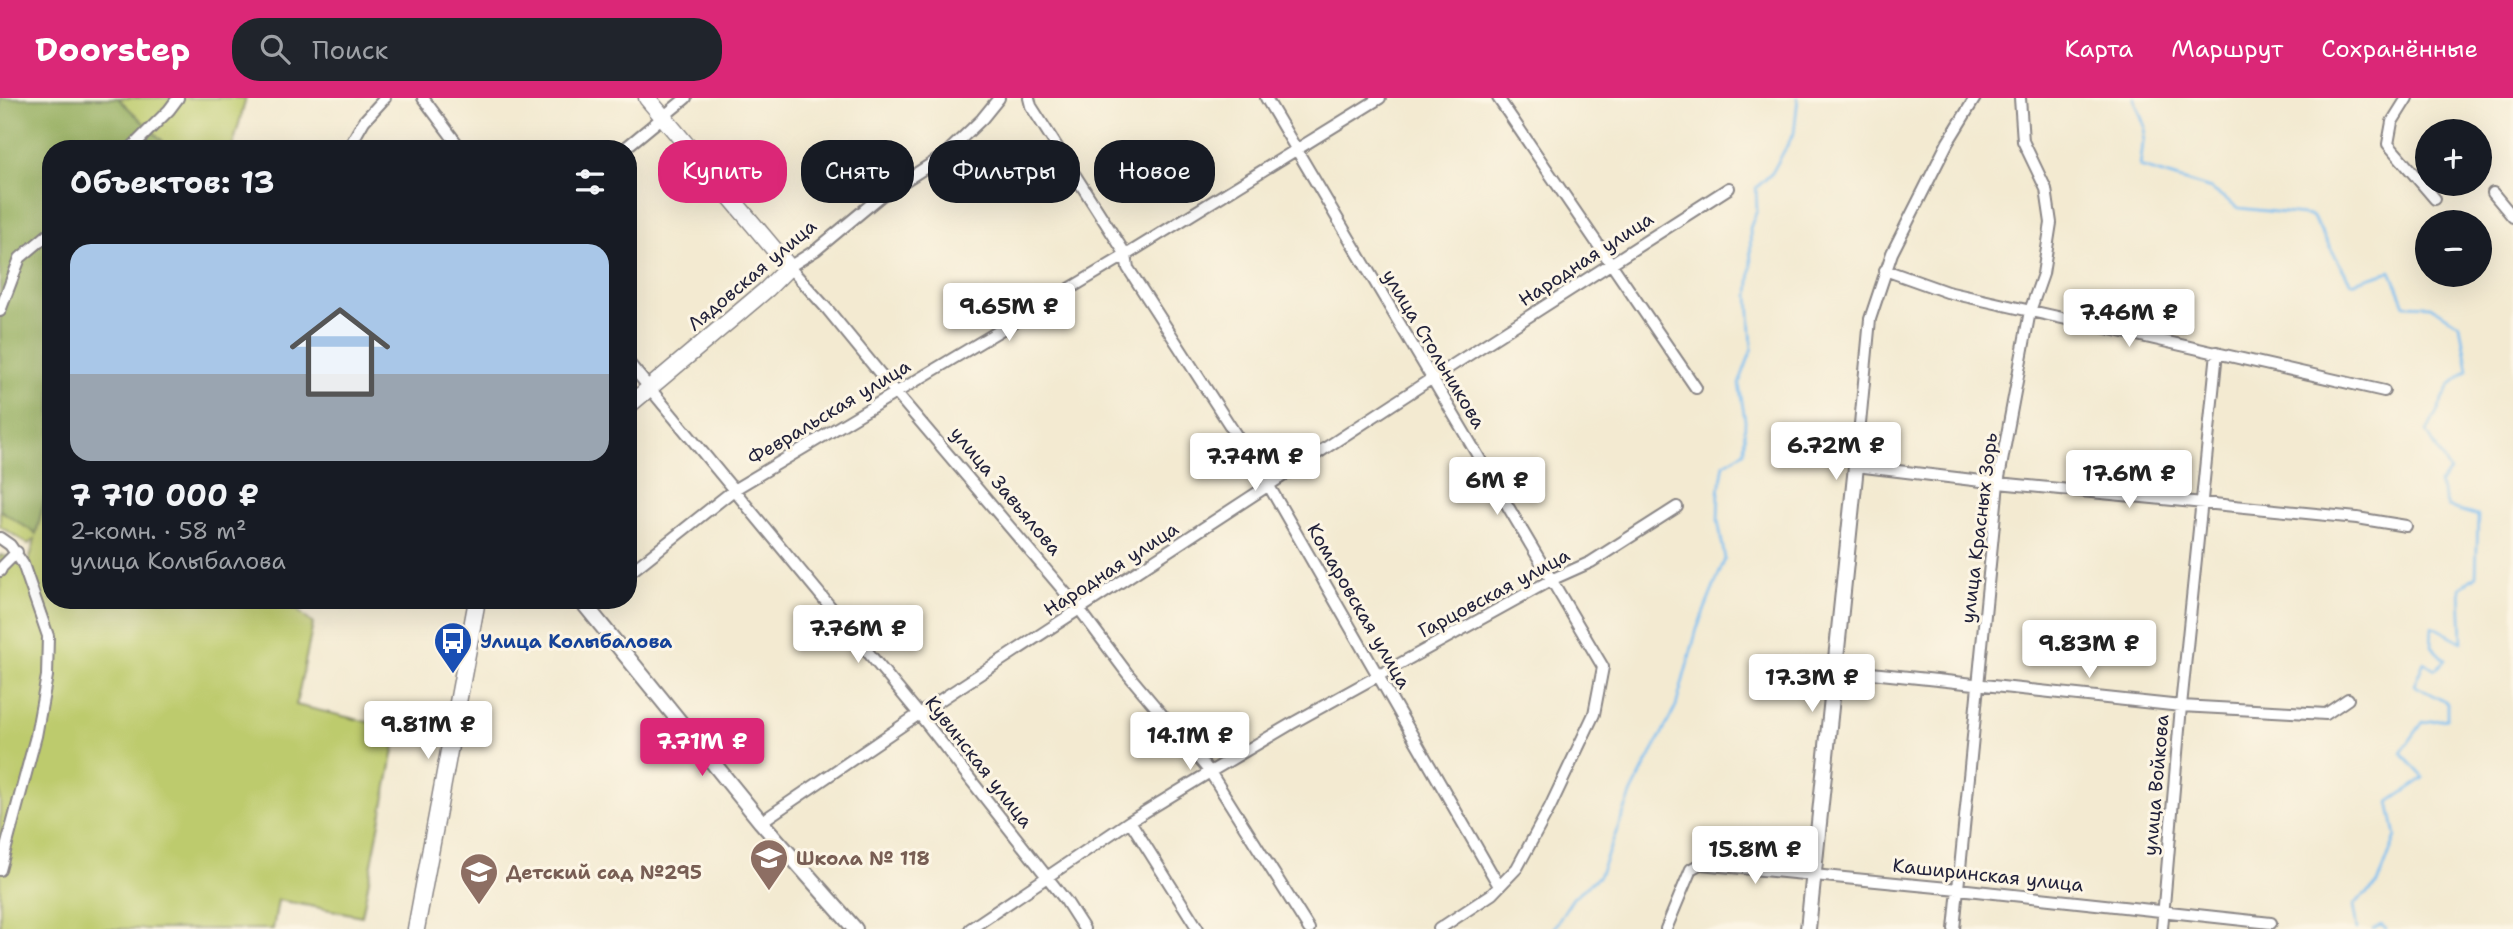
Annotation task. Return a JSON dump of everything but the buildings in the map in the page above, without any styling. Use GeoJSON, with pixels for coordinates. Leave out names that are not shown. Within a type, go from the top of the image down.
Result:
{"type":"FeatureCollection","features":[{"type":"Feature","properties":{"kind":"main road","name":"улица Завьялова"},"geometry":{"type":"LineString","coordinates":[[647,98],[789,267]]}},
{"type":"Feature","properties":{"kind":"main road","name":"Лядовская улица"},"geometry":{"type":"LineString","coordinates":[[637,398],[767,289],[789,267]]}},
{"type":"Feature","properties":{"kind":"main road"},"geometry":{"type":"LineString","coordinates":[[416,929],[475,609]]}},
{"type":"Feature","properties":{"kind":"street"},"geometry":{"type":"LineString","coordinates":[[139,140],[178,98]]}},
{"type":"Feature","properties":{"kind":"street"},"geometry":{"type":"LineString","coordinates":[[353,140],[364,121],[386,98]]}},
{"type":"Feature","properties":{"kind":"street"},"geometry":{"type":"LineString","coordinates":[[423,98],[454,140]]}},
{"type":"Feature","properties":{"kind":"street"},"geometry":{"type":"LineString","coordinates":[[635,140],[686,98]]}},
{"type":"Feature","properties":{"kind":"street","name":"Лядовская улица"},"geometry":{"type":"LineString","coordinates":[[789,267],[816,250],[881,196],[942,156],[982,120],[999,98]]}},
{"type":"Feature","properties":{"kind":"street","name":"Комаровская улица"},"geometry":{"type":"LineString","coordinates":[[1029,98],[1031,106],[1126,255],[1128,268],[1269,486],[1499,886]]}},
{"type":"Feature","properties":{"kind":"street","name":"улица Стольникова"},"geometry":{"type":"LineString","coordinates":[[1266,98],[1603,667],[1594,714],[1556,796],[1517,868],[1492,894],[1438,929]]}},
{"type":"Feature","properties":{"kind":"street","name":"Февральская улица"},"geometry":{"type":"LineString","coordinates":[[637,567],[735,489],[1126,255],[1380,98]]}},
{"type":"Feature","properties":{"kind":"street"},"geometry":{"type":"LineString","coordinates":[[1498,98],[1696,388]]}},
{"type":"Feature","properties":{"kind":"street"},"geometry":{"type":"LineString","coordinates":[[1808,929],[1870,319],[1885,270],[1948,142],[1975,98]]}},
{"type":"Feature","properties":{"kind":"street","name":"улица Красных Зорь"},"geometry":{"type":"LineString","coordinates":[[1954,929],[1998,483],[2031,311],[2043,274],[2051,223],[2046,189],[2023,141],[2020,98]]}},
{"type":"Feature","properties":{"kind":"street"},"geometry":{"type":"LineString","coordinates":[[2407,98],[2392,122],[2388,144],[2435,199]]}},
{"type":"Feature","properties":{"kind":"street","name":"Народная улица"},"geometry":{"type":"LineString","coordinates":[[761,822],[919,714],[1431,379],[1729,188]]}},
{"type":"Feature","properties":{"kind":"street"},"geometry":{"type":"LineString","coordinates":[[2493,194],[2513,216]]}},
{"type":"Feature","properties":{"kind":"street"},"geometry":{"type":"LineString","coordinates":[[0,311],[20,258],[42,240]]}},
{"type":"Feature","properties":{"kind":"street","name":"улица Завьялова"},"geometry":{"type":"LineString","coordinates":[[789,267],[1080,610],[1127,673],[1210,772],[1309,929]]}},
{"type":"Feature","properties":{"kind":"street"},"geometry":{"type":"LineString","coordinates":[[1885,270],[1947,292],[2384,391]]}},
{"type":"Feature","properties":{"kind":"street","name":"улица Войкова"},"geometry":{"type":"LineString","coordinates":[[2162,929],[2181,706],[2217,352]]}},
{"type":"Feature","properties":{"kind":"street","name":"Кувинская улица"},"geometry":{"type":"LineString","coordinates":[[637,373],[919,714],[1066,901],[1084,929]]}},
{"type":"Feature","properties":{"kind":"street"},"geometry":{"type":"LineString","coordinates":[[1856,466],[1998,483],[2357,518],[2406,526]]}},
{"type":"Feature","properties":{"kind":"street","name":"Гарцовская улица"},"geometry":{"type":"LineString","coordinates":[[970,929],[1130,821],[1210,772],[1291,724],[1553,579],[1591,562],[1677,508]]}},
{"type":"Feature","properties":{"kind":"street"},"geometry":{"type":"LineString","coordinates":[[0,538],[17,552],[23,564],[48,636],[47,676],[36,736],[0,870]]}},
{"type":"Feature","properties":{"kind":"street"},"geometry":{"type":"LineString","coordinates":[[1,568],[17,552]]}},
{"type":"Feature","properties":{"kind":"street"},"geometry":{"type":"LineString","coordinates":[[593,609],[761,822],[855,929]]}},
{"type":"Feature","properties":{"kind":"street"},"geometry":{"type":"LineString","coordinates":[[1834,669],[2181,706],[2326,714],[2348,699]]}},
{"type":"Feature","properties":{"kind":"street"},"geometry":{"type":"LineString","coordinates":[[1130,821],[1198,929]]}},
{"type":"Feature","properties":{"kind":"street","name":"Каширинская улица"},"geometry":{"type":"LineString","coordinates":[[1666,929],[1691,869],[1700,864],[2271,923]]}},
{"type":"Feature","properties":{"kind":"green space"},"geometry":{"type":"Polygon","coordinates":[[[0,98],[246,98],[234,140],[42,140],[42,609],[296,609],[313,624],[296,705],[398,729],[362,916],[278,900],[273,929],[0,929],[0,555],[29,562],[35,539],[28,544],[0,526],[0,98]]]}},
{"type":"Feature","properties":{"kind":"green space"},"geometry":{"type":"Polygon","coordinates":[[[0,98],[118,98],[162,140],[42,140],[42,510],[36,534],[0,510],[0,98]]]}},
{"type":"Feature","properties":{"kind":"waterway"},"geometry":{"type":"LineString","coordinates":[[1553,929],[1573,898],[1599,876],[1632,792],[1676,706],[1697,629],[1725,559],[1718,520],[1719,492],[1724,464],[1744,452],[1745,420],[1739,384],[1752,349],[1749,296],[1750,228],[1757,210],[1756,188],[1772,173],[1794,133],[1798,98]]}},
{"type":"Feature","properties":{"kind":"waterway"},"geometry":{"type":"LineString","coordinates":[[2134,98],[2145,127],[2140,167],[2211,189],[2239,208],[2312,216],[2351,283],[2391,271],[2405,305],[2431,306],[2460,325],[2468,370],[2450,385],[2427,432],[2450,472],[2439,483],[2448,507],[2478,516],[2476,576],[2460,588],[2462,642],[2432,626],[2431,646],[2445,660],[2435,669],[2424,662],[2414,685],[2447,703],[2447,719],[2423,722],[2401,753],[2424,778],[2389,802],[2396,836],[2378,884],[2353,905],[2357,929]]}},
{"type":"Feature","properties":{"kind":"waterway"},"geometry":{"type":"LineString","coordinates":[[2373,929],[2381,925],[2386,929]]}},
{"type":"Feature","properties":{"kind":"place","name":"Улица Колыбалова"},"geometry":{"type":"Point","coordinates":[453,675]}},
{"type":"Feature","properties":{"kind":"place","name":"Школа № 118"},"geometry":{"type":"Point","coordinates":[769,892]}},
{"type":"Feature","properties":{"kind":"place","name":"Детский сад №295"},"geometry":{"type":"Point","coordinates":[479,906]}}]}
